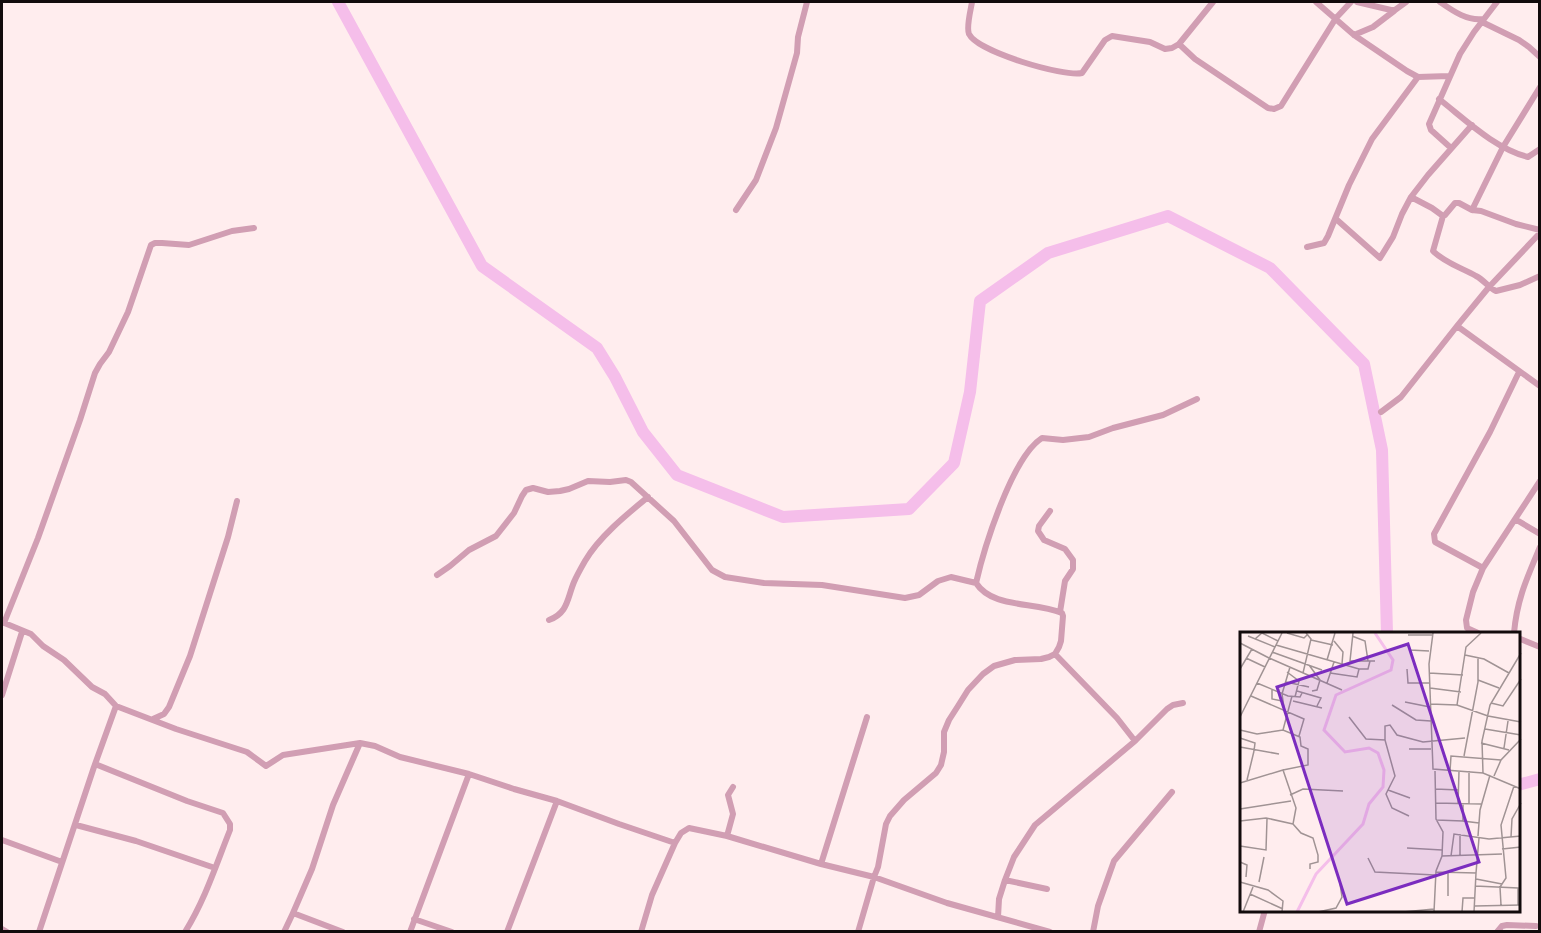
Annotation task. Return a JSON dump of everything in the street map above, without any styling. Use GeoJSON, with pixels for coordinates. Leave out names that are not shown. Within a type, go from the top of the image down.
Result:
{"type":"FeatureCollection","features":[{"type":"Feature","properties":{"kind":"street"},"geometry":{"type":"LineString","coordinates":[[736,210],[756,180],[783,107],[795,64],[798,37],[807,2]]}},
{"type":"Feature","properties":{"kind":"street"},"geometry":{"type":"LineString","coordinates":[[972,2],[968,30],[973,39],[994,51],[1049,71],[1076,74],[1082,73],[1105,40],[1112,36],[1150,42],[1165,49],[1172,48],[1179,44],[1213,2]]}},
{"type":"Feature","properties":{"kind":"street"},"geometry":{"type":"LineString","coordinates":[[1316,2],[1354,36],[1418,77],[1449,76]]}},
{"type":"Feature","properties":{"kind":"street"},"geometry":{"type":"LineString","coordinates":[[1179,44],[1195,59],[1268,108],[1274,109],[1281,106],[1336,18],[1351,2]]}},
{"type":"Feature","properties":{"kind":"street"},"geometry":{"type":"LineString","coordinates":[[1357,2],[1386,10],[1395,10]]}},
{"type":"Feature","properties":{"kind":"street"},"geometry":{"type":"LineString","coordinates":[[1354,36],[1373,27],[1406,2]]}},
{"type":"Feature","properties":{"kind":"street"},"geometry":{"type":"LineString","coordinates":[[1442,2],[1467,18],[1482,20],[1519,40],[1539,57]]}},
{"type":"Feature","properties":{"kind":"street"},"geometry":{"type":"LineString","coordinates":[[1451,148],[1429,126],[1460,54],[1497,2]]}},
{"type":"Feature","properties":{"kind":"street"},"geometry":{"type":"LineString","coordinates":[[1307,247],[1324,243],[1372,139],[1418,77]]}},
{"type":"Feature","properties":{"kind":"street"},"geometry":{"type":"LineString","coordinates":[[1472,210],[1503,147],[1539,87]]}},
{"type":"Feature","properties":{"kind":"street"},"geometry":{"type":"LineString","coordinates":[[1439,99],[1511,152],[1528,157],[1539,149]]}},
{"type":"Feature","properties":{"kind":"street"},"geometry":{"type":"LineString","coordinates":[[1336,219],[1380,258],[1393,237],[1402,213],[1411,198],[1472,125]]}},
{"type":"Feature","properties":{"kind":"street"},"geometry":{"type":"LineString","coordinates":[[1411,198],[1443,216]]}},
{"type":"Feature","properties":{"kind":"street"},"geometry":{"type":"LineString","coordinates":[[1381,412],[1401,397],[1489,287],[1539,232],[1481,211],[1472,210],[1457,202],[1443,216],[1434,252],[1478,277],[1489,287],[1493,290],[1500,291],[1520,285],[1539,276]]}},
{"type":"Feature","properties":{"kind":"street"},"geometry":{"type":"LineString","coordinates":[[254,228],[232,231],[189,245],[162,243],[151,245],[128,312],[110,351],[95,373],[83,414],[38,538],[3,623],[31,634],[117,706],[247,752],[266,766],[283,755],[360,743],[375,746],[400,757],[469,774],[557,801],[675,843]]}},
{"type":"Feature","properties":{"kind":"street"},"geometry":{"type":"LineString","coordinates":[[1457,326],[1539,386]]}},
{"type":"Feature","properties":{"kind":"street"},"geometry":{"type":"LineString","coordinates":[[1483,568],[1435,543],[1434,534],[1490,432],[1519,372]]}},
{"type":"Feature","properties":{"kind":"street"},"geometry":{"type":"LineString","coordinates":[[976,583],[982,559],[1004,498],[1019,465],[1039,439],[1089,437],[1163,415],[1197,399]]}},
{"type":"Feature","properties":{"kind":"street"},"geometry":{"type":"LineString","coordinates":[[436,575],[450,566],[463,553],[496,536],[514,513],[524,492],[530,488],[551,492],[565,490],[588,481],[628,480],[674,521],[712,570],[725,577],[764,583],[822,585],[905,598],[919,595],[938,581],[951,577],[976,583],[989,596],[1001,601],[1060,612]]}},
{"type":"Feature","properties":{"kind":"street"},"geometry":{"type":"LineString","coordinates":[[1476,632],[1467,628],[1466,620],[1473,592],[1483,568],[1539,481]]}},
{"type":"Feature","properties":{"kind":"street"},"geometry":{"type":"LineString","coordinates":[[549,620],[558,617],[564,610],[574,582],[586,559],[623,517],[648,497]]}},
{"type":"Feature","properties":{"kind":"street"},"geometry":{"type":"LineString","coordinates":[[152,719],[164,714],[169,707],[190,656],[228,537],[237,501]]}},
{"type":"Feature","properties":{"kind":"street"},"geometry":{"type":"LineString","coordinates":[[858,932],[878,867],[886,824],[904,800],[936,773],[941,765],[944,752],[944,732],[968,690],[994,666],[1015,660],[1049,657],[1055,654],[1059,647],[1063,616],[1060,612],[1065,580],[1073,569],[1073,564],[1071,555],[1065,549],[1044,540],[1038,531],[1050,511]]}},
{"type":"Feature","properties":{"kind":"street"},"geometry":{"type":"LineString","coordinates":[[1515,519],[1539,534]]}},
{"type":"Feature","properties":{"kind":"street"},"geometry":{"type":"LineString","coordinates":[[1514,632],[1519,599],[1539,547]]}},
{"type":"Feature","properties":{"kind":"street"},"geometry":{"type":"LineString","coordinates":[[2,695],[22,632]]}},
{"type":"Feature","properties":{"kind":"street"},"geometry":{"type":"LineString","coordinates":[[1520,639],[1539,647]]}},
{"type":"Feature","properties":{"kind":"street"},"geometry":{"type":"LineString","coordinates":[[1055,654],[1117,718],[1135,741]]}},
{"type":"Feature","properties":{"kind":"street"},"geometry":{"type":"LineString","coordinates":[[998,917],[999,899],[1014,857],[1035,825],[1135,741],[1167,709],[1183,703]]}},
{"type":"Feature","properties":{"kind":"street"},"geometry":{"type":"LineString","coordinates":[[39,932],[95,764],[117,706]]}},
{"type":"Feature","properties":{"kind":"street"},"geometry":{"type":"LineString","coordinates":[[821,864],[867,717]]}},
{"type":"Feature","properties":{"kind":"street"},"geometry":{"type":"LineString","coordinates":[[284,932],[312,869],[333,805],[360,743]]}},
{"type":"Feature","properties":{"kind":"street"},"geometry":{"type":"LineString","coordinates":[[95,764],[223,813],[230,824],[230,830],[199,909],[185,932]]}},
{"type":"Feature","properties":{"kind":"street"},"geometry":{"type":"LineString","coordinates":[[410,932],[469,774]]}},
{"type":"Feature","properties":{"kind":"street"},"geometry":{"type":"LineString","coordinates":[[727,836],[732,814],[728,795],[733,787]]}},
{"type":"Feature","properties":{"kind":"street"},"geometry":{"type":"LineString","coordinates":[[1093,932],[1098,906],[1112,865],[1172,792]]}},
{"type":"Feature","properties":{"kind":"street"},"geometry":{"type":"LineString","coordinates":[[507,932],[557,801]]}},
{"type":"Feature","properties":{"kind":"street"},"geometry":{"type":"LineString","coordinates":[[76,825],[136,841],[215,868]]}},
{"type":"Feature","properties":{"kind":"street"},"geometry":{"type":"LineString","coordinates":[[641,932],[652,895],[675,843],[681,833],[688,828],[727,836],[874,877],[947,903],[1050,932]]}},
{"type":"Feature","properties":{"kind":"street"},"geometry":{"type":"LineString","coordinates":[[2,840],[62,862]]}},
{"type":"Feature","properties":{"kind":"street"},"geometry":{"type":"LineString","coordinates":[[1005,880],[1047,890]]}},
{"type":"Feature","properties":{"kind":"street"},"geometry":{"type":"LineString","coordinates":[[1259,932],[1264,912]]}},
{"type":"Feature","properties":{"kind":"street"},"geometry":{"type":"LineString","coordinates":[[293,913],[343,932]]}},
{"type":"Feature","properties":{"kind":"street"},"geometry":{"type":"LineString","coordinates":[[414,919],[452,932]]}},
{"type":"Feature","properties":{"kind":"street"},"geometry":{"type":"LineString","coordinates":[[1497,932],[1502,926],[1507,925],[1536,926]]}},
{"type":"Feature","properties":{"kind":"street"},"geometry":{"type":"LineString","coordinates":[[2,929],[6,932]]}},
{"type":"Feature","properties":{"kind":"waterway"},"geometry":{"type":"LineString","coordinates":[[338,2],[482,266],[597,348],[615,377],[643,432],[677,475],[783,517],[909,509],[954,463],[970,392],[980,301],[1048,253],[1168,216],[1270,268],[1364,364],[1382,450],[1387,632]]}},
{"type":"Feature","properties":{"kind":"waterway"},"geometry":{"type":"LineString","coordinates":[[1520,784],[1540,779]]}}]}
